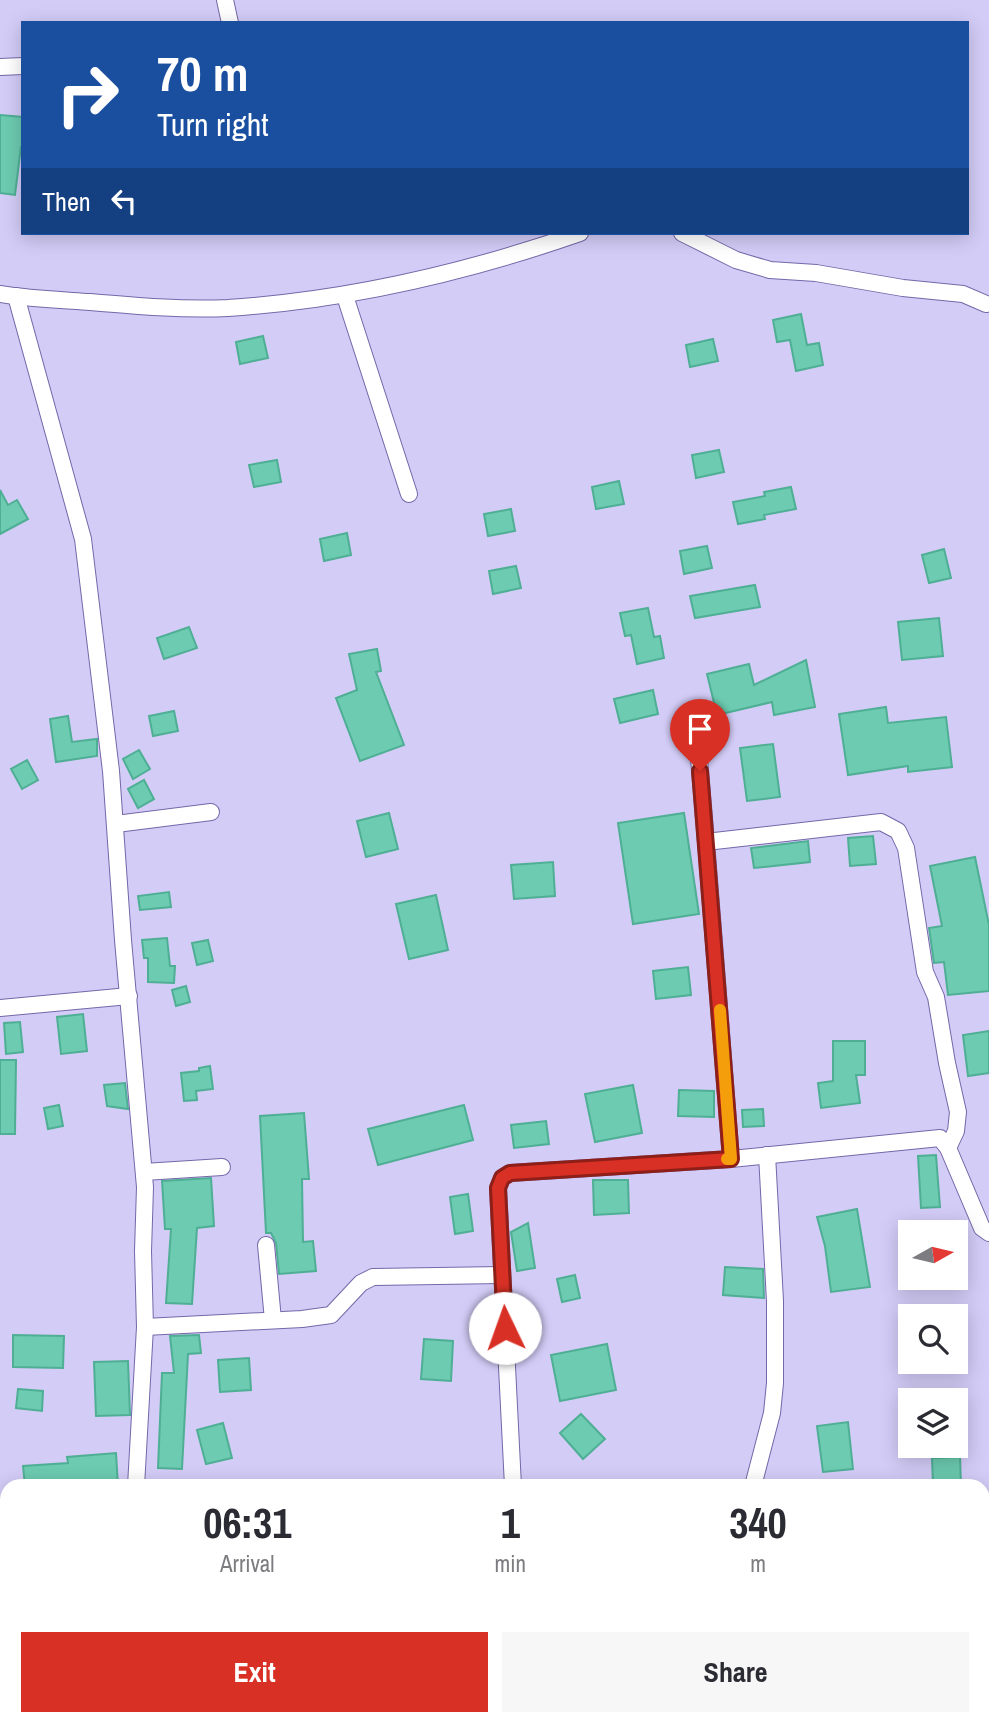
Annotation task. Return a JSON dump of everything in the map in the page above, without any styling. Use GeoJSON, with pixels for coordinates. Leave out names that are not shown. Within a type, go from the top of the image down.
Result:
{"type":"FeatureCollection","features":[{"type":"Feature","properties":{"kind":"street"},"geometry":{"type":"LineString","coordinates":[[225,0],[230,21]]}},
{"type":"Feature","properties":{"kind":"street"},"geometry":{"type":"LineString","coordinates":[[0,67],[21,66]]}},
{"type":"Feature","properties":{"kind":"street"},"geometry":{"type":"LineString","coordinates":[[136,1479],[145,1327],[144,1172],[123,940],[116,824],[83,539],[8,295],[157,307],[226,308],[345,296],[471,268],[574,235]]}},
{"type":"Feature","properties":{"kind":"street"},"geometry":{"type":"LineString","coordinates":[[686,235],[736,260],[770,270],[816,273],[903,288],[963,294],[988,301]]}},
{"type":"Feature","properties":{"kind":"street"},"geometry":{"type":"LineString","coordinates":[[345,296],[409,494]]}},
{"type":"Feature","properties":{"kind":"street"},"geometry":{"type":"LineString","coordinates":[[696,723],[731,1159]]}},
{"type":"Feature","properties":{"kind":"street"},"geometry":{"type":"LineString","coordinates":[[116,824],[211,812]]}},
{"type":"Feature","properties":{"kind":"street"},"geometry":{"type":"LineString","coordinates":[[706,842],[881,822],[898,831],[906,848],[925,972],[936,998],[958,1112],[956,1131],[948,1148]]}},
{"type":"Feature","properties":{"kind":"street"},"geometry":{"type":"LineString","coordinates":[[0,1009],[129,996]]}},
{"type":"Feature","properties":{"kind":"street"},"geometry":{"type":"LineString","coordinates":[[513,1479],[498,1188],[502,1178],[510,1173],[731,1159],[940,1139],[948,1148],[982,1228],[989,1233]]}},
{"type":"Feature","properties":{"kind":"street"},"geometry":{"type":"LineString","coordinates":[[755,1479],[772,1413],[775,1383],[775,1301],[767,1156]]}},
{"type":"Feature","properties":{"kind":"street"},"geometry":{"type":"LineString","coordinates":[[144,1172],[222,1167]]}},
{"type":"Feature","properties":{"kind":"street"},"geometry":{"type":"LineString","coordinates":[[266,1244],[273,1320]]}},
{"type":"Feature","properties":{"kind":"street"},"geometry":{"type":"LineString","coordinates":[[145,1327],[331,1315],[361,1283],[373,1277],[502,1275]]}},
{"type":"Feature","properties":{"kind":"building"},"geometry":{"type":"Polygon","coordinates":[[[0,115],[21,117],[21,147],[15,195],[0,193],[0,115]]]}},
{"type":"Feature","properties":{"kind":"building"},"geometry":{"type":"Polygon","coordinates":[[[801,314],[807,345],[819,343],[823,365],[796,371],[790,340],[777,342],[773,320],[801,314]]]}},
{"type":"Feature","properties":{"kind":"building"},"geometry":{"type":"Polygon","coordinates":[[[263,336],[268,358],[240,364],[236,342],[263,336]]]}},
{"type":"Feature","properties":{"kind":"building"},"geometry":{"type":"Polygon","coordinates":[[[713,339],[718,361],[690,367],[686,345],[713,339]]]}},
{"type":"Feature","properties":{"kind":"building"},"geometry":{"type":"Polygon","coordinates":[[[719,450],[724,472],[696,478],[692,455],[719,450]]]}},
{"type":"Feature","properties":{"kind":"building"},"geometry":{"type":"Polygon","coordinates":[[[277,460],[281,482],[254,487],[249,465],[277,460]]]}},
{"type":"Feature","properties":{"kind":"building"},"geometry":{"type":"Polygon","coordinates":[[[619,481],[624,504],[596,509],[592,487],[619,481]]]}},
{"type":"Feature","properties":{"kind":"building"},"geometry":{"type":"Polygon","coordinates":[[[791,487],[796,509],[764,515],[765,519],[738,524],[733,502],[765,496],[764,492],[791,487]]]}},
{"type":"Feature","properties":{"kind":"building"},"geometry":{"type":"Polygon","coordinates":[[[0,490],[8,505],[17,500],[28,519],[0,534],[0,490]]]}},
{"type":"Feature","properties":{"kind":"building"},"geometry":{"type":"Polygon","coordinates":[[[511,509],[515,531],[488,536],[484,514],[511,509]]]}},
{"type":"Feature","properties":{"kind":"building"},"geometry":{"type":"Polygon","coordinates":[[[347,533],[351,555],[324,561],[320,539],[347,533]]]}},
{"type":"Feature","properties":{"kind":"building"},"geometry":{"type":"Polygon","coordinates":[[[707,546],[712,568],[684,574],[680,551],[707,546]]]}},
{"type":"Feature","properties":{"kind":"building"},"geometry":{"type":"Polygon","coordinates":[[[944,549],[951,578],[929,583],[922,555],[944,549]]]}},
{"type":"Feature","properties":{"kind":"building"},"geometry":{"type":"Polygon","coordinates":[[[516,566],[521,588],[493,594],[489,571],[516,566]]]}},
{"type":"Feature","properties":{"kind":"building"},"geometry":{"type":"Polygon","coordinates":[[[755,585],[760,607],[695,618],[690,596],[755,585]]]}},
{"type":"Feature","properties":{"kind":"building"},"geometry":{"type":"Polygon","coordinates":[[[648,608],[654,637],[660,636],[664,658],[637,664],[631,635],[625,636],[620,613],[648,608]]]}},
{"type":"Feature","properties":{"kind":"building"},"geometry":{"type":"Polygon","coordinates":[[[939,618],[943,656],[902,660],[898,622],[939,618]]]}},
{"type":"Feature","properties":{"kind":"building"},"geometry":{"type":"Polygon","coordinates":[[[189,627],[197,648],[164,659],[157,638],[189,627]]]}},
{"type":"Feature","properties":{"kind":"building"},"geometry":{"type":"Polygon","coordinates":[[[377,649],[381,671],[376,672],[404,745],[360,761],[336,698],[357,690],[349,654],[377,649]]]}},
{"type":"Feature","properties":{"kind":"building"},"geometry":{"type":"Polygon","coordinates":[[[806,660],[815,707],[774,715],[772,702],[717,715],[707,674],[749,664],[754,685],[806,660]]]}},
{"type":"Feature","properties":{"kind":"building"},"geometry":{"type":"Polygon","coordinates":[[[653,690],[658,714],[620,723],[614,699],[653,690]]]}},
{"type":"Feature","properties":{"kind":"building"},"geometry":{"type":"Polygon","coordinates":[[[886,707],[888,723],[946,717],[952,767],[908,772],[908,766],[848,775],[839,714],[886,707]]]}},
{"type":"Feature","properties":{"kind":"building"},"geometry":{"type":"Polygon","coordinates":[[[174,711],[178,731],[153,736],[149,716],[174,711]]]}},
{"type":"Feature","properties":{"kind":"building"},"geometry":{"type":"Polygon","coordinates":[[[68,716],[72,742],[97,739],[97,756],[56,762],[50,719],[68,716]]]}},
{"type":"Feature","properties":{"kind":"building"},"geometry":{"type":"Polygon","coordinates":[[[773,744],[780,797],[747,801],[740,748],[773,744]]]}},
{"type":"Feature","properties":{"kind":"building"},"geometry":{"type":"Polygon","coordinates":[[[139,750],[150,769],[133,779],[123,759],[139,750]]]}},
{"type":"Feature","properties":{"kind":"building"},"geometry":{"type":"Polygon","coordinates":[[[27,760],[38,780],[22,789],[11,769],[27,760]]]}},
{"type":"Feature","properties":{"kind":"building"},"geometry":{"type":"Polygon","coordinates":[[[144,780],[154,799],[138,808],[128,789],[144,780]]]}},
{"type":"Feature","properties":{"kind":"building"},"geometry":{"type":"Polygon","coordinates":[[[389,813],[398,849],[366,857],[357,821],[389,813]]]}},
{"type":"Feature","properties":{"kind":"building"},"geometry":{"type":"Polygon","coordinates":[[[684,813],[699,914],[633,924],[618,823],[684,813]]]}},
{"type":"Feature","properties":{"kind":"building"},"geometry":{"type":"Polygon","coordinates":[[[873,836],[876,864],[850,866],[848,838],[873,836]]]}},
{"type":"Feature","properties":{"kind":"building"},"geometry":{"type":"Polygon","coordinates":[[[808,841],[810,862],[754,868],[751,848],[808,841]]]}},
{"type":"Feature","properties":{"kind":"building"},"geometry":{"type":"Polygon","coordinates":[[[975,857],[989,925],[989,991],[948,995],[944,962],[934,963],[929,928],[942,926],[930,866],[975,857]]]}},
{"type":"Feature","properties":{"kind":"building"},"geometry":{"type":"Polygon","coordinates":[[[553,862],[555,896],[514,899],[511,865],[553,862]]]}},
{"type":"Feature","properties":{"kind":"building"},"geometry":{"type":"Polygon","coordinates":[[[169,892],[171,907],[140,910],[138,896],[169,892]]]}},
{"type":"Feature","properties":{"kind":"building"},"geometry":{"type":"Polygon","coordinates":[[[436,895],[448,950],[409,959],[396,904],[436,895]]]}},
{"type":"Feature","properties":{"kind":"building"},"geometry":{"type":"Polygon","coordinates":[[[167,938],[170,966],[175,966],[174,983],[148,982],[148,958],[144,958],[142,940],[167,938]]]}},
{"type":"Feature","properties":{"kind":"building"},"geometry":{"type":"Polygon","coordinates":[[[208,940],[213,961],[197,965],[192,943],[208,940]]]}},
{"type":"Feature","properties":{"kind":"building"},"geometry":{"type":"Polygon","coordinates":[[[688,967],[691,995],[656,999],[653,971],[688,967]]]}},
{"type":"Feature","properties":{"kind":"building"},"geometry":{"type":"Polygon","coordinates":[[[186,986],[190,1002],[176,1006],[172,990],[186,986]]]}},
{"type":"Feature","properties":{"kind":"building"},"geometry":{"type":"Polygon","coordinates":[[[83,1014],[87,1051],[61,1054],[57,1017],[83,1014]]]}},
{"type":"Feature","properties":{"kind":"building"},"geometry":{"type":"Polygon","coordinates":[[[20,1022],[23,1052],[6,1054],[4,1023],[20,1022]]]}},
{"type":"Feature","properties":{"kind":"building"},"geometry":{"type":"Polygon","coordinates":[[[989,1031],[989,1073],[968,1076],[963,1035],[989,1031]]]}},
{"type":"Feature","properties":{"kind":"building"},"geometry":{"type":"Polygon","coordinates":[[[833,1041],[865,1041],[865,1075],[856,1075],[860,1103],[821,1108],[818,1083],[833,1081],[833,1041]]]}},
{"type":"Feature","properties":{"kind":"building"},"geometry":{"type":"Polygon","coordinates":[[[0,1060],[16,1060],[15,1134],[0,1134],[0,1060]]]}},
{"type":"Feature","properties":{"kind":"building"},"geometry":{"type":"Polygon","coordinates":[[[210,1066],[213,1089],[196,1091],[197,1100],[184,1101],[181,1073],[199,1071],[199,1068],[210,1066]]]}},
{"type":"Feature","properties":{"kind":"building"},"geometry":{"type":"Polygon","coordinates":[[[125,1083],[128,1109],[107,1106],[104,1085],[125,1083]]]}},
{"type":"Feature","properties":{"kind":"building"},"geometry":{"type":"Polygon","coordinates":[[[633,1085],[642,1133],[595,1142],[585,1094],[633,1085]]]}},
{"type":"Feature","properties":{"kind":"building"},"geometry":{"type":"Polygon","coordinates":[[[679,1090],[714,1091],[714,1117],[678,1116],[679,1090]]]}},
{"type":"Feature","properties":{"kind":"building"},"geometry":{"type":"Polygon","coordinates":[[[59,1105],[63,1126],[48,1129],[44,1108],[59,1105]]]}},
{"type":"Feature","properties":{"kind":"building"},"geometry":{"type":"Polygon","coordinates":[[[464,1105],[473,1140],[378,1165],[368,1129],[464,1105]]]}},
{"type":"Feature","properties":{"kind":"building"},"geometry":{"type":"Polygon","coordinates":[[[763,1109],[764,1126],[743,1127],[742,1110],[763,1109]]]}},
{"type":"Feature","properties":{"kind":"building"},"geometry":{"type":"Polygon","coordinates":[[[304,1113],[309,1179],[302,1179],[303,1242],[313,1241],[316,1271],[279,1274],[276,1243],[271,1233],[266,1233],[260,1116],[304,1113]]]}},
{"type":"Feature","properties":{"kind":"building"},"geometry":{"type":"Polygon","coordinates":[[[546,1121],[549,1144],[514,1148],[511,1125],[546,1121]]]}},
{"type":"Feature","properties":{"kind":"building"},"geometry":{"type":"Polygon","coordinates":[[[936,1155],[940,1207],[921,1208],[918,1156],[936,1155]]]}},
{"type":"Feature","properties":{"kind":"building"},"geometry":{"type":"Polygon","coordinates":[[[211,1178],[214,1226],[197,1228],[192,1304],[166,1303],[171,1229],[165,1229],[162,1181],[211,1178]]]}},
{"type":"Feature","properties":{"kind":"building"},"geometry":{"type":"Polygon","coordinates":[[[593,1180],[628,1180],[629,1213],[594,1215],[593,1180]]]}},
{"type":"Feature","properties":{"kind":"building"},"geometry":{"type":"Polygon","coordinates":[[[468,1194],[473,1231],[455,1234],[450,1197],[468,1194]]]}},
{"type":"Feature","properties":{"kind":"building"},"geometry":{"type":"Polygon","coordinates":[[[857,1209],[870,1287],[831,1292],[825,1246],[817,1217],[857,1209]]]}},
{"type":"Feature","properties":{"kind":"building"},"geometry":{"type":"Polygon","coordinates":[[[528,1223],[535,1268],[517,1271],[511,1232],[528,1223]]]}},
{"type":"Feature","properties":{"kind":"building"},"geometry":{"type":"Polygon","coordinates":[[[725,1267],[763,1269],[764,1298],[723,1295],[725,1267]]]}},
{"type":"Feature","properties":{"kind":"building"},"geometry":{"type":"Polygon","coordinates":[[[575,1275],[580,1298],[562,1302],[557,1279],[575,1275]]]}},
{"type":"Feature","properties":{"kind":"building"},"geometry":{"type":"Polygon","coordinates":[[[13,1335],[64,1336],[63,1368],[13,1367],[13,1335]]]}},
{"type":"Feature","properties":{"kind":"building"},"geometry":{"type":"Polygon","coordinates":[[[199,1335],[201,1353],[188,1354],[182,1469],[158,1468],[162,1373],[174,1373],[170,1336],[199,1335]]]}},
{"type":"Feature","properties":{"kind":"building"},"geometry":{"type":"Polygon","coordinates":[[[424,1339],[453,1341],[451,1381],[421,1379],[424,1339]]]}},
{"type":"Feature","properties":{"kind":"building"},"geometry":{"type":"Polygon","coordinates":[[[607,1344],[616,1390],[560,1401],[551,1355],[607,1344]]]}},
{"type":"Feature","properties":{"kind":"building"},"geometry":{"type":"Polygon","coordinates":[[[249,1358],[251,1390],[220,1392],[218,1360],[249,1358]]]}},
{"type":"Feature","properties":{"kind":"building"},"geometry":{"type":"Polygon","coordinates":[[[128,1361],[130,1415],[96,1416],[94,1362],[128,1361]]]}},
{"type":"Feature","properties":{"kind":"building"},"geometry":{"type":"Polygon","coordinates":[[[18,1389],[43,1391],[42,1411],[16,1408],[18,1389]]]}},
{"type":"Feature","properties":{"kind":"building"},"geometry":{"type":"Polygon","coordinates":[[[581,1414],[605,1439],[583,1459],[560,1433],[581,1414]]]}},
{"type":"Feature","properties":{"kind":"building"},"geometry":{"type":"Polygon","coordinates":[[[848,1422],[853,1469],[823,1472],[817,1426],[848,1422]]]}},
{"type":"Feature","properties":{"kind":"building"},"geometry":{"type":"Polygon","coordinates":[[[223,1423],[232,1458],[206,1464],[197,1430],[223,1423]]]}},
{"type":"Feature","properties":{"kind":"building"},"geometry":{"type":"Polygon","coordinates":[[[116,1453],[118,1479],[24,1479],[23,1466],[68,1463],[67,1457],[116,1453]]]}},
{"type":"Feature","properties":{"kind":"building"},"geometry":{"type":"Polygon","coordinates":[[[932,1458],[960,1458],[961,1479],[933,1479],[932,1458]]]}},
{"type":"Feature","properties":{"kind":"slow traffic"},"geometry":{"type":"LineString","coordinates":[[720,1010],[731,1159],[727,1159]]}},
{"type":"Feature","properties":{"kind":"route"},"geometry":{"type":"LineString","coordinates":[[505,1328],[498,1188],[502,1178],[510,1173],[731,1159],[700,771]]}}]}
